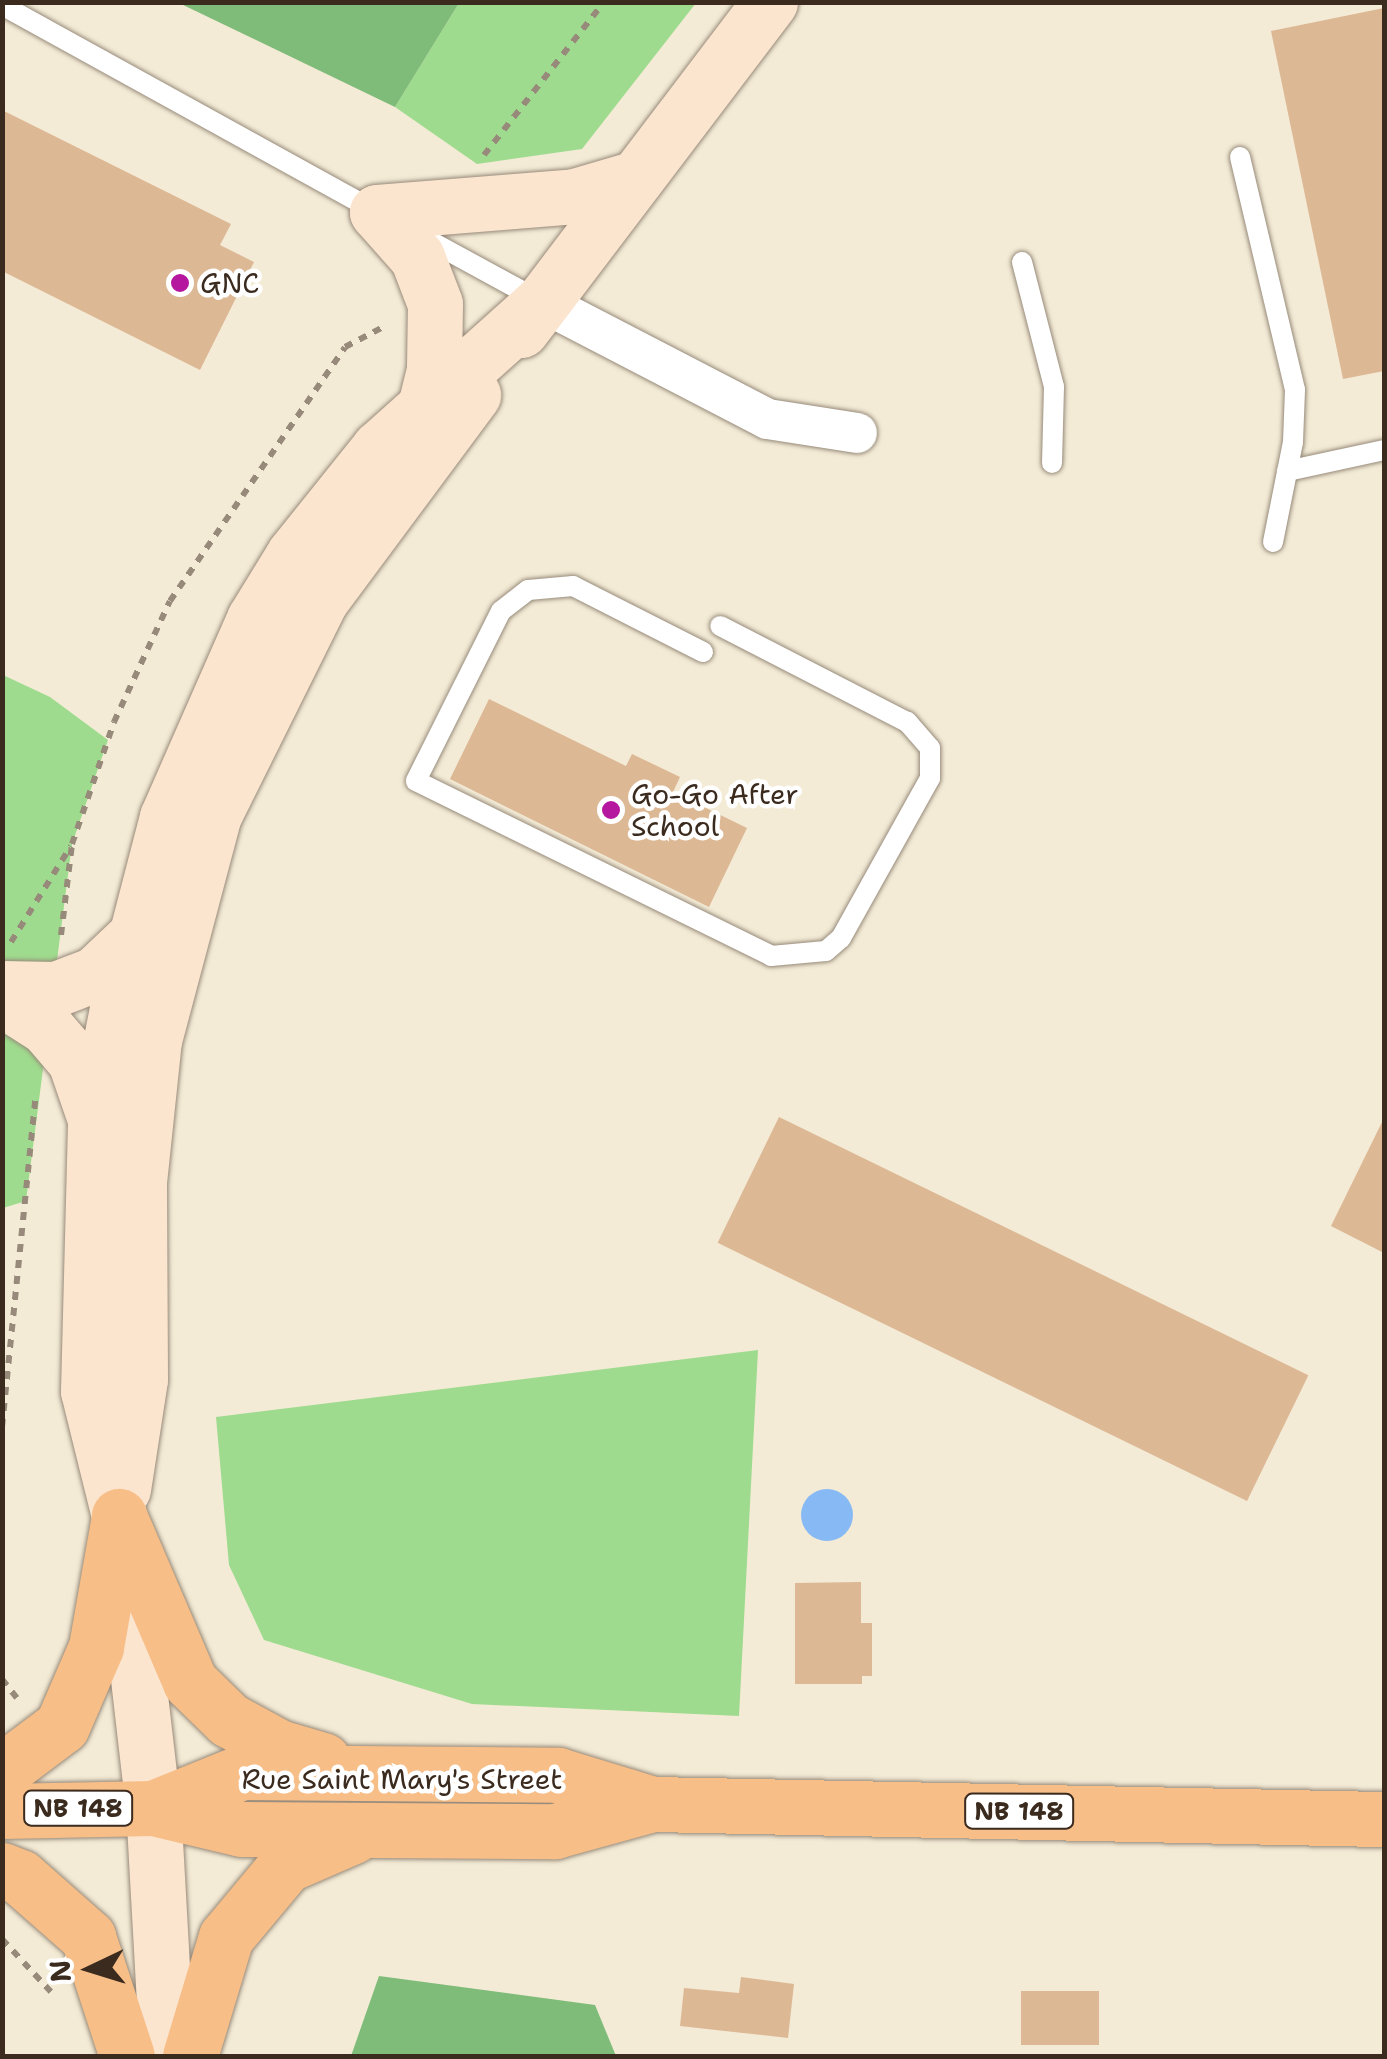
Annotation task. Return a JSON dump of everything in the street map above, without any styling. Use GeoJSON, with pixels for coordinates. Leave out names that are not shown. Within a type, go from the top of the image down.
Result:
{"type":"FeatureCollection","features":[{"type":"Feature","properties":{"kind":"main road"},"geometry":{"type":"LineString","coordinates":[[2,1771],[62,1726],[96,1647],[140,1380],[139,1182],[154,1040],[214,815],[320,601],[770,2]]}},
{"type":"Feature","properties":{"kind":"main road"},"geometry":{"type":"LineString","coordinates":[[377,212],[446,203],[575,196],[636,178]]}},
{"type":"Feature","properties":{"kind":"main road"},"geometry":{"type":"LineString","coordinates":[[377,212],[418,257],[434,304],[434,370],[425,407]]}},
{"type":"Feature","properties":{"kind":"main road"},"geometry":{"type":"LineString","coordinates":[[166,2056],[153,1808],[119,1516],[88,1390],[94,1120],[133,938],[167,817],[254,619],[306,538],[378,448],[542,302]]}},
{"type":"Feature","properties":{"kind":"main road"},"geometry":{"type":"LineString","coordinates":[[2,988],[56,988],[94,974],[133,938]]}},
{"type":"Feature","properties":{"kind":"main road"},"geometry":{"type":"LineString","coordinates":[[2,1000],[46,1027],[75,1061],[94,1120]]}},
{"type":"Feature","properties":{"kind":"main road"},"geometry":{"type":"LineString","coordinates":[[119,1516],[190,1682],[230,1720],[279,1747],[366,1774]]}},
{"type":"Feature","properties":{"kind":"main road","name":"Rue Saint Mary's Street"},"geometry":{"type":"LineString","coordinates":[[153,1808],[242,1772],[558,1775],[653,1804],[1384,1819]]}},
{"type":"Feature","properties":{"kind":"main road","name":"Rue Saint Mary's Street"},"geometry":{"type":"LineString","coordinates":[[2,1811],[153,1808],[241,1829],[555,1831],[653,1804]]}},
{"type":"Feature","properties":{"kind":"main road"},"geometry":{"type":"LineString","coordinates":[[190,2056],[226,1937],[286,1864],[368,1830]]}},
{"type":"Feature","properties":{"kind":"main road"},"geometry":{"type":"LineString","coordinates":[[2,1870],[20,1877],[88,1936],[127,2056]]}},
{"type":"Feature","properties":{"kind":"street"},"geometry":{"type":"LineString","coordinates":[[542,302],[768,419],[856,433]]}},
{"type":"Feature","properties":{"kind":"lane"},"geometry":{"type":"LineString","coordinates":[[2,4],[542,302]]}},
{"type":"Feature","properties":{"kind":"lane"},"geometry":{"type":"LineString","coordinates":[[1240,157],[1295,390],[1288,471],[1274,542]]}},
{"type":"Feature","properties":{"kind":"lane"},"geometry":{"type":"LineString","coordinates":[[1022,262],[1054,386],[1052,462]]}},
{"type":"Feature","properties":{"kind":"lane"},"geometry":{"type":"LineString","coordinates":[[1288,471],[1384,450]]}},
{"type":"Feature","properties":{"kind":"lane"},"geometry":{"type":"LineString","coordinates":[[704,652],[573,586],[528,590],[501,611],[416,781],[771,956],[826,952],[841,938],[930,778],[930,748],[907,722],[720,626]]}},
{"type":"Feature","properties":{"kind":"path"},"geometry":{"type":"LineString","coordinates":[[446,203],[604,2]]}},
{"type":"Feature","properties":{"kind":"path"},"geometry":{"type":"LineString","coordinates":[[2,956],[72,844]]}},
{"type":"Feature","properties":{"kind":"path"},"geometry":{"type":"LineString","coordinates":[[2,1939],[63,2004]]}},
{"type":"Feature","properties":{"kind":"green space"},"geometry":{"type":"Polygon","coordinates":[[[459,2],[395,107],[179,3],[459,2]]]}},
{"type":"Feature","properties":{"kind":"green space"},"geometry":{"type":"Polygon","coordinates":[[[459,3],[696,3],[582,149],[477,164],[395,107],[459,3]]]}},
{"type":"Feature","properties":{"kind":"green space"},"geometry":{"type":"Polygon","coordinates":[[[3,675],[50,697],[108,740],[72,844],[26,1201],[3,1208],[3,675]]]}},
{"type":"Feature","properties":{"kind":"green space"},"geometry":{"type":"Polygon","coordinates":[[[758,1350],[739,1716],[472,1704],[264,1640],[229,1565],[216,1417],[758,1350]]]}},
{"type":"Feature","properties":{"kind":"green space"},"geometry":{"type":"Polygon","coordinates":[[[379,1976],[595,2005],[616,2056],[351,2056],[379,1976]]]}},
{"type":"Feature","properties":{"kind":"water"},"geometry":{"type":"Polygon","coordinates":[[[827,1489],[846,1496],[853,1515],[846,1534],[827,1541],[808,1534],[801,1515],[808,1496],[827,1489]]]}},
{"type":"Feature","properties":{"kind":"building"},"geometry":{"type":"Polygon","coordinates":[[[1384,8],[1384,371],[1343,379],[1271,31],[1384,8]]]}},
{"type":"Feature","properties":{"kind":"building"},"geometry":{"type":"Polygon","coordinates":[[[2,110],[231,224],[220,245],[254,262],[200,370],[2,271],[2,110]]]}},
{"type":"Feature","properties":{"kind":"building","name":"Go-Go After School"},"geometry":{"type":"Polygon","coordinates":[[[489,699],[626,766],[632,754],[680,777],[673,792],[747,828],[709,907],[450,779],[489,699]]]}},
{"type":"Feature","properties":{"kind":"building"},"geometry":{"type":"Polygon","coordinates":[[[779,1117],[1308,1375],[1247,1501],[718,1243],[779,1117]]]}},
{"type":"Feature","properties":{"kind":"building"},"geometry":{"type":"Polygon","coordinates":[[[1384,1118],[1384,1253],[1331,1226],[1384,1118]]]}},
{"type":"Feature","properties":{"kind":"building"},"geometry":{"type":"Polygon","coordinates":[[[861,1582],[861,1623],[872,1623],[872,1676],[862,1676],[862,1684],[795,1684],[795,1583],[861,1582]]]}},
{"type":"Feature","properties":{"kind":"building"},"geometry":{"type":"Polygon","coordinates":[[[741,1977],[794,1984],[788,2038],[680,2026],[684,1988],[739,1993],[741,1977]]]}},
{"type":"Feature","properties":{"kind":"building"},"geometry":{"type":"Polygon","coordinates":[[[1021,1991],[1099,1991],[1099,2045],[1021,2045],[1021,1991]]]}},
{"type":"Feature","properties":{"kind":"place","name":"GNC"},"geometry":{"type":"Point","coordinates":[180,283]}},
{"type":"Feature","properties":{"kind":"place","name":"Go-Go After School"},"geometry":{"type":"Point","coordinates":[611,810]}}]}
